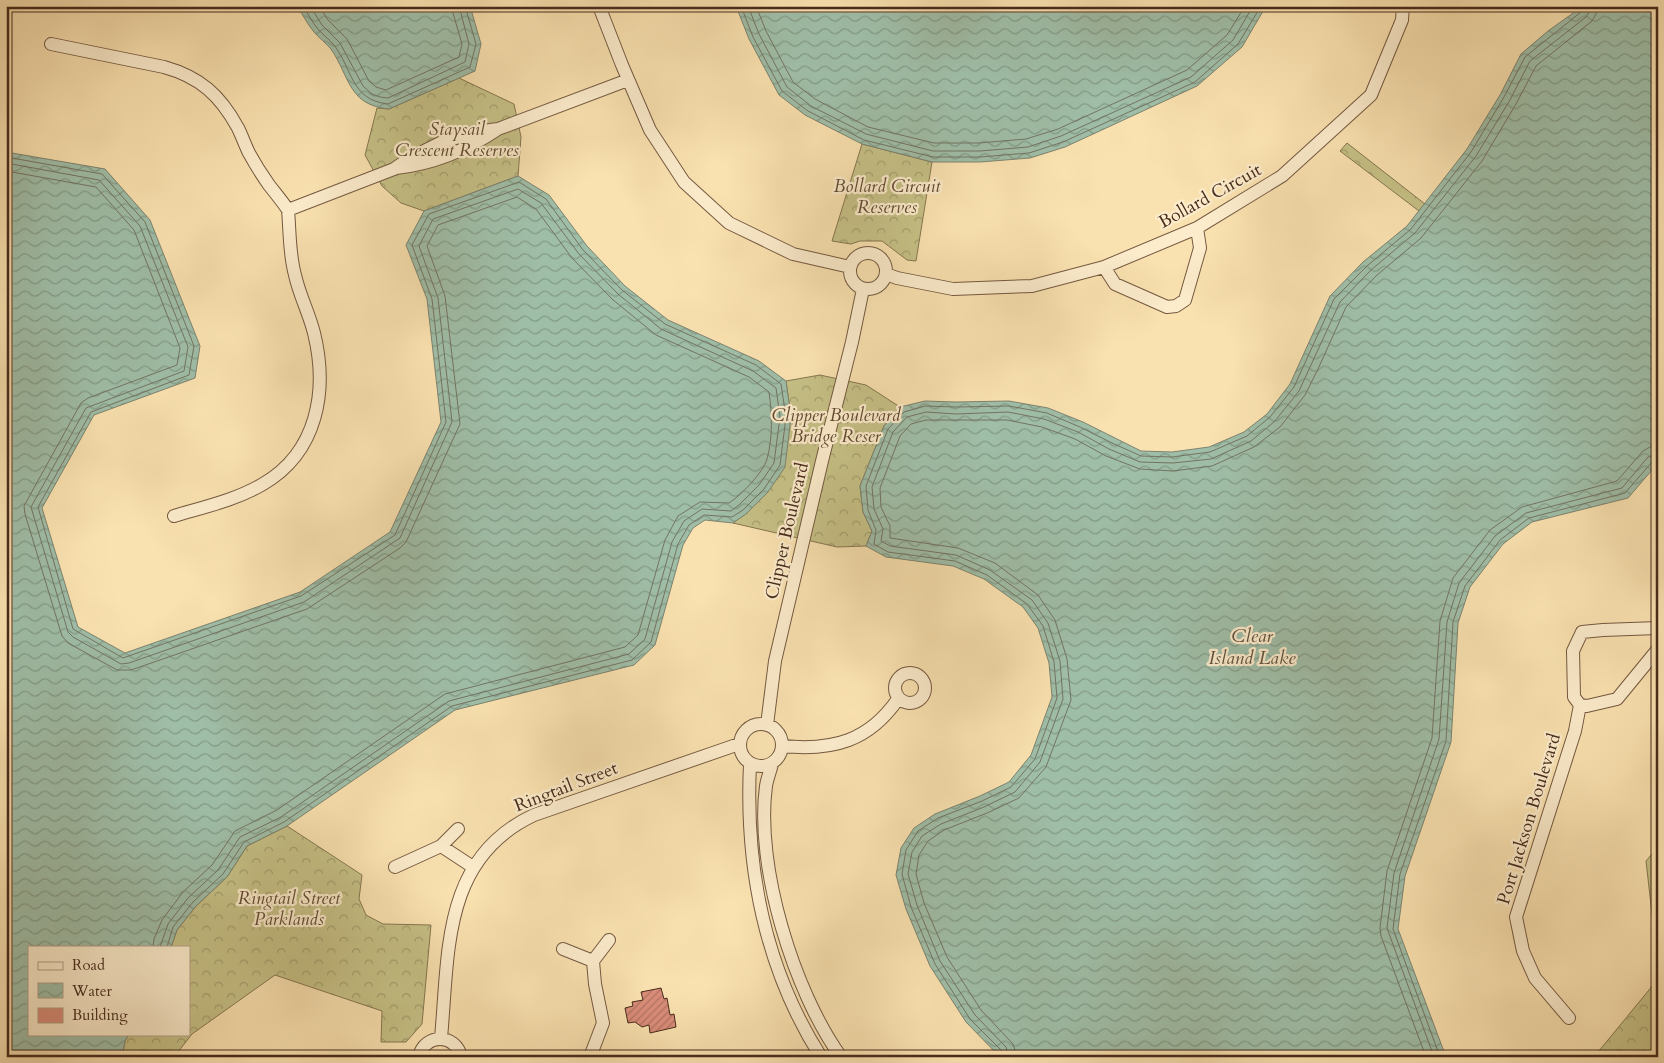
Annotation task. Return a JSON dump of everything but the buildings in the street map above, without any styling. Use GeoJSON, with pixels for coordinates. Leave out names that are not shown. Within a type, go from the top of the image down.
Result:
{"type":"FeatureCollection","features":[{"type":"Feature","properties":{"kind":"street"},"geometry":{"type":"LineString","coordinates":[[599,6],[650,130],[684,182],[729,223],[793,254],[850,267]]}},
{"type":"Feature","properties":{"kind":"street","name":"Bollard Circuit"},"geometry":{"type":"LineString","coordinates":[[886,274],[897,278],[953,289],[1032,286],[1104,267],[1197,228],[1282,176],[1371,95],[1402,20],[1403,6]]}},
{"type":"Feature","properties":{"kind":"street"},"geometry":{"type":"LineString","coordinates":[[51,44],[164,67],[181,72],[198,81],[213,93],[227,109],[248,152],[288,210],[290,252],[295,276],[314,331],[319,357],[320,384],[317,410],[311,429],[303,446],[285,468],[263,484],[216,504],[174,516]]}},
{"type":"Feature","properties":{"kind":"street"},"geometry":{"type":"LineString","coordinates":[[288,210],[394,169],[410,158],[442,142],[476,132],[498,129],[628,80]]}},
{"type":"Feature","properties":{"kind":"street"},"geometry":{"type":"LineString","coordinates":[[1104,267],[1115,284],[1167,307],[1176,306],[1185,300],[1200,248],[1197,228]]}},
{"type":"Feature","properties":{"kind":"street"},"geometry":{"type":"LineString","coordinates":[[872,254],[882,259],[885,263],[886,274],[881,285],[875,288],[863,289],[854,283],[851,278],[850,267],[856,258],[861,255],[872,254]]}},
{"type":"Feature","properties":{"kind":"street","name":"Clipper Boulevard"},"geometry":{"type":"LineString","coordinates":[[767,724],[775,661],[863,289]]}},
{"type":"Feature","properties":{"kind":"street","name":"Port Jackson Boulevard"},"geometry":{"type":"LineString","coordinates":[[1570,1018],[1535,978],[1523,951],[1516,918],[1572,740],[1580,705],[1574,697],[1573,651],[1582,632],[1658,628]]}},
{"type":"Feature","properties":{"kind":"street"},"geometry":{"type":"LineString","coordinates":[[1580,705],[1587,706],[1618,699],[1658,649]]}},
{"type":"Feature","properties":{"kind":"street"},"geometry":{"type":"LineString","coordinates":[[783,746],[805,748],[834,746],[857,736],[875,725],[889,712],[898,698]]}},
{"type":"Feature","properties":{"kind":"street"},"geometry":{"type":"LineString","coordinates":[[759,724],[767,724],[780,734],[783,746],[778,760],[765,767],[758,767],[744,759],[740,752],[739,744],[741,737],[748,728],[759,724]]}},
{"type":"Feature","properties":{"kind":"street","name":"Ringtail Street"},"geometry":{"type":"LineString","coordinates":[[441,1038],[451,929],[457,901],[473,867],[505,831],[534,814],[739,744]]}},
{"type":"Feature","properties":{"kind":"street"},"geometry":{"type":"LineString","coordinates":[[750,764],[748,793],[750,838],[760,910],[770,944],[792,1002],[808,1035],[822,1057]]}},
{"type":"Feature","properties":{"kind":"street"},"geometry":{"type":"LineString","coordinates":[[772,764],[766,785],[764,814],[770,875],[778,914],[788,947],[806,992],[822,1026],[841,1057]]}},
{"type":"Feature","properties":{"kind":"street"},"geometry":{"type":"LineString","coordinates":[[395,866],[441,846],[458,829]]}},
{"type":"Feature","properties":{"kind":"street"},"geometry":{"type":"LineString","coordinates":[[441,846],[473,867]]}},
{"type":"Feature","properties":{"kind":"street"},"geometry":{"type":"LineString","coordinates":[[590,1057],[603,1023],[595,984],[593,961],[609,940]]}},
{"type":"Feature","properties":{"kind":"street"},"geometry":{"type":"LineString","coordinates":[[563,949],[593,961]]}},
{"type":"Feature","properties":{"kind":"street"},"geometry":{"type":"LineString","coordinates":[[419,1057],[423,1046],[428,1042],[441,1038],[453,1043],[458,1048],[461,1057]]}},
{"type":"Feature","properties":{"kind":"green space","name":"Staysail Crescent Reserves"},"geometry":{"type":"Polygon","coordinates":[[[459,78],[514,104],[521,137],[518,176],[424,211],[401,203],[382,186],[365,155],[377,108],[389,109],[459,78]]]}},
{"type":"Feature","properties":{"kind":"green space"},"geometry":{"type":"Polygon","coordinates":[[[1347,143],[1425,204],[1419,211],[1340,151],[1347,143]]]}},
{"type":"Feature","properties":{"kind":"green space","name":"Bollard Circuit Reserves"},"geometry":{"type":"Polygon","coordinates":[[[862,144],[932,162],[916,261],[907,260],[882,241],[860,241],[851,244],[832,241],[862,144]]]}},
{"type":"Feature","properties":{"kind":"green space","name":"Clipper Boulevard Bridge Reser"},"geometry":{"type":"Polygon","coordinates":[[[820,375],[866,385],[900,407],[884,426],[860,486],[863,512],[872,531],[866,546],[837,547],[733,523],[768,492],[791,417],[786,381],[820,375]]]}},
{"type":"Feature","properties":{"kind":"green space","name":"Ringtail Street Parklands"},"geometry":{"type":"Polygon","coordinates":[[[287,826],[362,875],[359,899],[366,915],[383,924],[431,925],[422,1024],[406,1042],[381,1042],[382,1011],[275,975],[192,1034],[174,1057],[122,1057],[128,1036],[190,1036],[190,946],[171,946],[177,930],[196,906],[227,877],[247,846],[287,826]]]}},
{"type":"Feature","properties":{"kind":"green space"},"geometry":{"type":"Polygon","coordinates":[[[1658,847],[1658,967],[1646,861],[1658,847]]]}},
{"type":"Feature","properties":{"kind":"green space"},"geometry":{"type":"Polygon","coordinates":[[[1658,979],[1658,1057],[1594,1057],[1658,979]]]}},
{"type":"Feature","properties":{"kind":"water"},"geometry":{"type":"Polygon","coordinates":[[[297,6],[470,6],[481,44],[475,71],[389,109],[365,102],[352,88],[331,49],[312,29],[297,6]]]}},
{"type":"Feature","properties":{"kind":"water"},"geometry":{"type":"Polygon","coordinates":[[[736,6],[1266,6],[1242,47],[1197,86],[1065,147],[1030,158],[980,162],[932,162],[862,144],[805,115],[779,95],[749,39],[736,6]]]}},
{"type":"Feature","properties":{"kind":"water","name":"Clear Island Lake"},"geometry":{"type":"Polygon","coordinates":[[[1583,6],[1658,6],[1658,463],[1628,498],[1532,522],[1503,544],[1470,587],[1458,623],[1451,742],[1405,876],[1398,929],[1446,1057],[1000,1057],[966,1022],[930,966],[906,909],[896,875],[901,848],[914,828],[935,814],[1009,782],[1031,755],[1052,697],[1049,663],[1038,628],[1023,607],[984,579],[953,566],[886,557],[866,546],[872,531],[863,512],[860,486],[884,426],[900,407],[925,401],[1009,401],[1048,408],[1083,422],[1141,451],[1172,452],[1209,447],[1244,432],[1267,414],[1290,384],[1330,296],[1363,262],[1407,226],[1467,149],[1500,95],[1521,54],[1548,31],[1583,6]]]}},
{"type":"Feature","properties":{"kind":"water"},"geometry":{"type":"Polygon","coordinates":[[[6,152],[105,169],[150,220],[200,346],[195,378],[94,415],[42,508],[78,627],[125,653],[300,592],[390,532],[441,422],[427,299],[406,245],[424,211],[518,176],[549,195],[587,246],[625,286],[668,320],[759,361],[786,381],[791,417],[785,467],[768,492],[746,514],[733,523],[705,520],[693,528],[683,545],[655,645],[634,665],[455,710],[287,826],[247,846],[227,877],[196,906],[177,930],[171,946],[28,946],[28,1036],[128,1036],[122,1057],[6,1057],[6,152]]]}}]}
